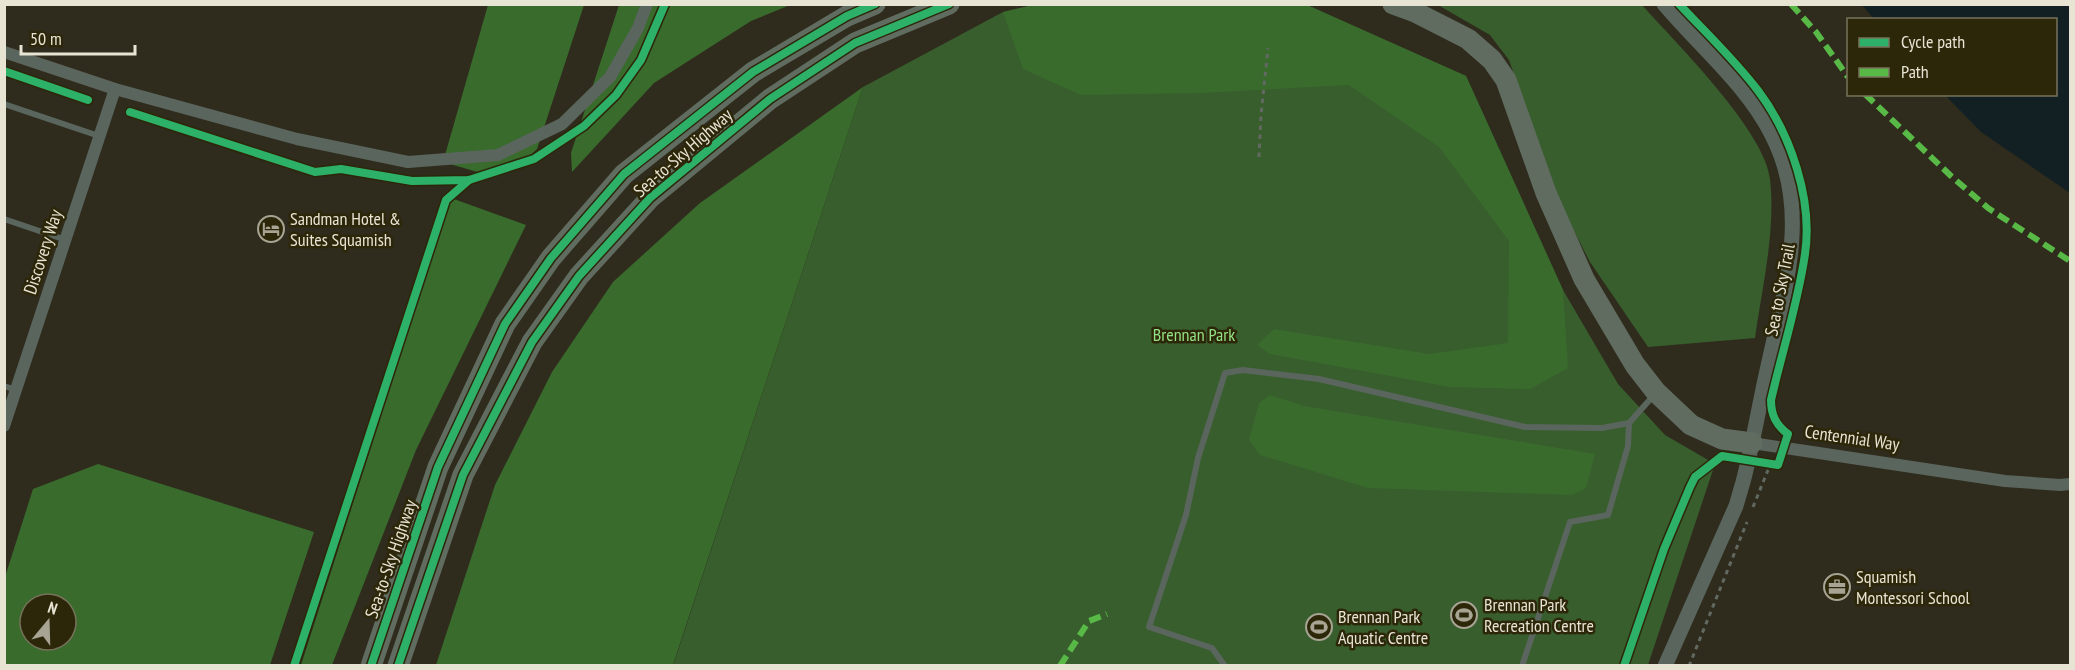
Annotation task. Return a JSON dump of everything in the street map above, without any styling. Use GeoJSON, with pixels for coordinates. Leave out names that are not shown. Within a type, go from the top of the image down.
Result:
{"type":"FeatureCollection","features":[{"type":"Feature","properties":{"kind":"highway","name":"Sea-to-Sky Highway"},"geometry":{"type":"LineString","coordinates":[[372,666],[438,467],[505,324],[551,258],[624,174],[753,72],[847,16],[875,4]]}},
{"type":"Feature","properties":{"kind":"highway","name":"Sea-to-Sky Highway"},"geometry":{"type":"LineString","coordinates":[[398,666],[463,475],[532,342],[579,276],[650,198],[770,99],[855,43],[949,4]]}},
{"type":"Feature","properties":{"kind":"highway"},"geometry":{"type":"LineString","coordinates":[[1393,4],[1446,26],[1468,39],[1492,60],[1506,80],[1518,108],[1546,193],[1584,279],[1635,365],[1656,392],[1691,425],[1722,439],[1752,443]]}},
{"type":"Feature","properties":{"kind":"street"},"geometry":{"type":"LineString","coordinates":[[4,52],[115,89],[297,140],[408,162],[498,154],[562,124],[610,77],[638,28],[647,4]]}},
{"type":"Feature","properties":{"kind":"street"},"geometry":{"type":"LineString","coordinates":[[1664,4],[1743,92],[1760,115],[1781,155],[1791,196],[1793,219],[1789,269],[1752,443],[1736,506],[1665,666]]}},
{"type":"Feature","properties":{"kind":"street","name":"Discovery Way"},"geometry":{"type":"LineString","coordinates":[[4,426],[10,388],[66,240],[115,89]]}},
{"type":"Feature","properties":{"kind":"street","name":"Centennial Way"},"geometry":{"type":"LineString","coordinates":[[1752,443],[2005,481],[2070,484]]}},
{"type":"Feature","properties":{"kind":"lane"},"geometry":{"type":"LineString","coordinates":[[4,104],[99,136]]}},
{"type":"Feature","properties":{"kind":"lane"},"geometry":{"type":"LineString","coordinates":[[4,219],[66,240]]}},
{"type":"Feature","properties":{"kind":"lane"},"geometry":{"type":"LineString","coordinates":[[1225,666],[1212,648],[1149,627],[1186,516],[1198,458],[1225,373],[1243,370],[1319,379],[1525,427],[1602,428],[1629,423],[1656,392]]}},
{"type":"Feature","properties":{"kind":"lane"},"geometry":{"type":"LineString","coordinates":[[1522,666],[1570,522],[1608,515],[1628,446],[1629,423]]}},
{"type":"Feature","properties":{"kind":"path"},"geometry":{"type":"LineString","coordinates":[[1259,157],[1268,48]]}},
{"type":"Feature","properties":{"kind":"path"},"geometry":{"type":"LineString","coordinates":[[1689,666],[1768,470]]}},
{"type":"Feature","properties":{"kind":"green space"},"geometry":{"type":"Polygon","coordinates":[[[488,5],[584,5],[537,149],[515,169],[481,173],[443,162],[488,5]]]}},
{"type":"Feature","properties":{"kind":"green space"},"geometry":{"type":"Polygon","coordinates":[[[619,5],[790,5],[751,21],[654,83],[572,172],[571,153],[619,5]]]}},
{"type":"Feature","properties":{"kind":"green space","name":"Brennan Park"},"geometry":{"type":"Polygon","coordinates":[[[1033,5],[1307,5],[1466,76],[1563,290],[1618,384],[1665,435],[1715,464],[1648,665],[673,666],[863,87],[1003,12],[1033,5]]]}},
{"type":"Feature","properties":{"kind":"green space"},"geometry":{"type":"Polygon","coordinates":[[[1033,5],[1307,5],[1466,76],[1563,290],[1568,368],[1530,389],[1450,387],[1270,354],[1257,345],[1274,329],[1429,354],[1508,343],[1509,241],[1439,147],[1349,85],[1200,93],[1081,95],[1023,69],[1003,12],[1033,5]]]}},
{"type":"Feature","properties":{"kind":"green space"},"geometry":{"type":"Polygon","coordinates":[[[1438,5],[1642,5],[1717,88],[1753,137],[1764,159],[1770,179],[1770,239],[1755,338],[1648,347],[1590,262],[1557,198],[1509,60],[1490,35],[1438,5]]]}},
{"type":"Feature","properties":{"kind":"green space"},"geometry":{"type":"Polygon","coordinates":[[[863,87],[673,665],[436,665],[495,485],[552,372],[613,282],[700,203],[863,87]]]}},
{"type":"Feature","properties":{"kind":"green space"},"geometry":{"type":"Polygon","coordinates":[[[451,198],[526,225],[416,450],[332,665],[301,665],[451,198]]]}},
{"type":"Feature","properties":{"kind":"green space"},"geometry":{"type":"Polygon","coordinates":[[[1270,395],[1304,406],[1595,454],[1586,488],[1572,495],[1368,488],[1260,455],[1249,440],[1259,403],[1270,395]]]}},
{"type":"Feature","properties":{"kind":"green space"},"geometry":{"type":"Polygon","coordinates":[[[98,464],[314,532],[270,665],[5,665],[5,577],[33,489],[98,464]]]}},
{"type":"Feature","properties":{"kind":"shaded area"},"geometry":{"type":"Polygon","coordinates":[[[1862,5],[2070,5],[2070,193],[1981,132],[1946,96],[2057,96],[2057,18],[1873,18],[1862,5]]]}},
{"type":"Feature","properties":{"kind":"marked path"},"geometry":{"type":"LineString","coordinates":[[1791,4],[1816,32],[1847,76]]}},
{"type":"Feature","properties":{"kind":"marked path"},"geometry":{"type":"LineString","coordinates":[[1867,96],[1988,208],[2070,261]]}},
{"type":"Feature","properties":{"kind":"marked path"},"geometry":{"type":"LineString","coordinates":[[1060,666],[1089,621],[1107,614]]}},
{"type":"Feature","properties":{"kind":"cycle path"},"geometry":{"type":"LineString","coordinates":[[130,112],[315,172],[341,169],[412,181],[469,180],[534,159],[584,126],[616,95],[641,60],[665,4]]}},
{"type":"Feature","properties":{"kind":"cycle path"},"geometry":{"type":"LineString","coordinates":[[371,666],[438,467],[505,324],[551,258],[624,174],[753,72],[847,16],[875,4]]}},
{"type":"Feature","properties":{"kind":"cycle path"},"geometry":{"type":"LineString","coordinates":[[398,666],[463,475],[532,342],[579,276],[650,198],[770,99],[855,43],[949,4]]}},
{"type":"Feature","properties":{"kind":"cycle path","name":"Sea to Sky Trail"},"geometry":{"type":"LineString","coordinates":[[1624,666],[1664,549],[1695,477],[1722,456],[1778,465],[1788,434],[1775,419],[1771,400],[1802,272],[1807,233],[1806,212],[1797,169],[1781,128],[1750,80],[1679,4]]}},
{"type":"Feature","properties":{"kind":"cycle path"},"geometry":{"type":"LineString","coordinates":[[4,71],[88,100]]}},
{"type":"Feature","properties":{"kind":"cycle path"},"geometry":{"type":"LineString","coordinates":[[294,666],[446,200],[469,180]]}},
{"type":"Feature","properties":{"kind":"place","name":"Sandman Hotel & Suites Squamish"},"geometry":{"type":"Point","coordinates":[271,229]}},
{"type":"Feature","properties":{"kind":"place","name":"Squamish Montessori School"},"geometry":{"type":"Point","coordinates":[1837,587]}},
{"type":"Feature","properties":{"kind":"place","name":"Brennan Park Recreation Centre"},"geometry":{"type":"Point","coordinates":[1464,615]}},
{"type":"Feature","properties":{"kind":"place","name":"Brennan Park Aquatic Centre"},"geometry":{"type":"Point","coordinates":[1319,627]}}]}
